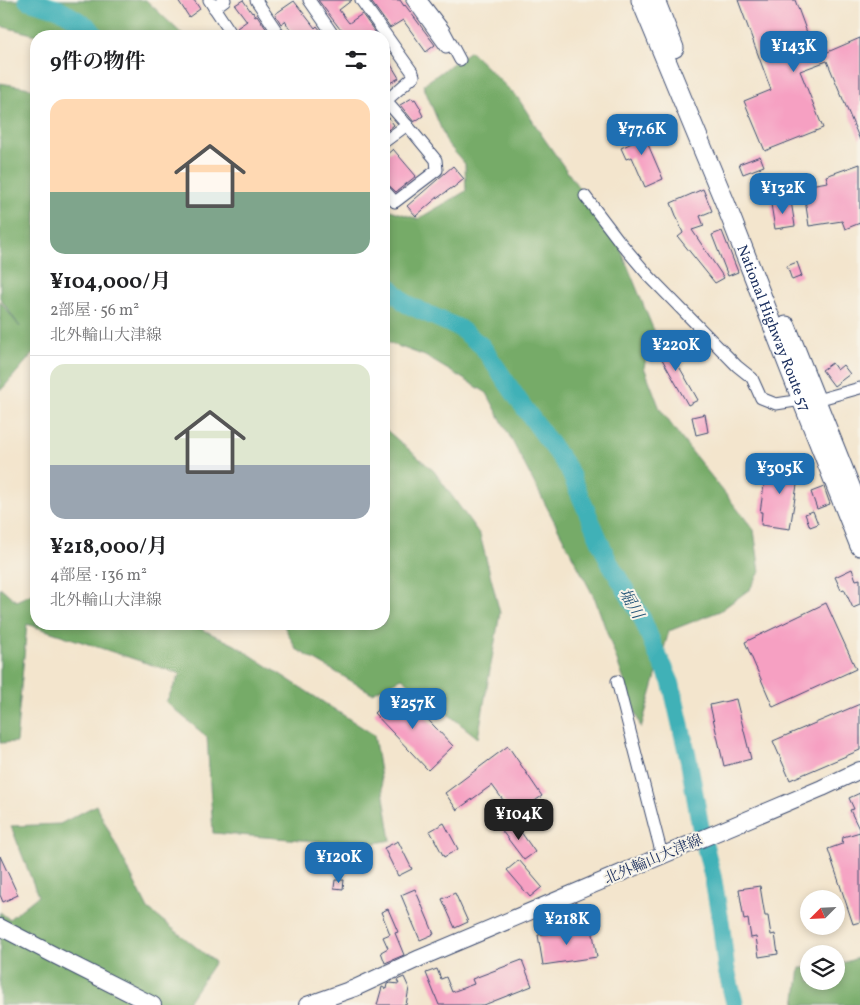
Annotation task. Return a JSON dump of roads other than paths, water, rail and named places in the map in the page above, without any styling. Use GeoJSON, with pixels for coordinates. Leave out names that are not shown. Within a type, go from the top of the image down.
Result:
{"type":"FeatureCollection","features":[{"type":"Feature","properties":{"kind":"highway","name":"National Highway Route 57"},"geometry":{"type":"LineString","coordinates":[[641,0],[809,400],[860,511]]}},
{"type":"Feature","properties":{"kind":"highway","name":"National Highway Route 57"},"geometry":{"type":"LineString","coordinates":[[655,0],[737,199],[770,287],[860,546]]}},
{"type":"Feature","properties":{"kind":"main road","name":"北外輪山大津線"},"geometry":{"type":"LineString","coordinates":[[307,1005],[355,988],[420,958],[822,788],[860,770]]}},
{"type":"Feature","properties":{"kind":"main road"},"geometry":{"type":"LineString","coordinates":[[0,927],[153,1005]]}},
{"type":"Feature","properties":{"kind":"street"},"geometry":{"type":"LineString","coordinates":[[225,0],[211,4],[229,30]]}},
{"type":"Feature","properties":{"kind":"street"},"geometry":{"type":"LineString","coordinates":[[256,0],[276,30]]}},
{"type":"Feature","properties":{"kind":"street"},"geometry":{"type":"LineString","coordinates":[[308,0],[330,30]]}},
{"type":"Feature","properties":{"kind":"street"},"geometry":{"type":"LineString","coordinates":[[361,0],[382,30]]}},
{"type":"Feature","properties":{"kind":"street"},"geometry":{"type":"LineString","coordinates":[[412,0],[450,52]]}},
{"type":"Feature","properties":{"kind":"street"},"geometry":{"type":"LineString","coordinates":[[421,0],[444,30],[460,60]]}},
{"type":"Feature","properties":{"kind":"street"},"geometry":{"type":"LineString","coordinates":[[390,41],[414,76],[390,95]]}},
{"type":"Feature","properties":{"kind":"street"},"geometry":{"type":"LineString","coordinates":[[390,105],[436,160],[437,170],[394,202],[390,197]]}},
{"type":"Feature","properties":{"kind":"street"},"geometry":{"type":"LineString","coordinates":[[390,137],[406,125]]}},
{"type":"Feature","properties":{"kind":"street"},"geometry":{"type":"LineString","coordinates":[[585,196],[648,275],[737,366],[752,378],[762,398],[776,404],[809,400],[860,388]]}},
{"type":"Feature","properties":{"kind":"street"},"geometry":{"type":"LineString","coordinates":[[617,681],[662,855]]}},
{"type":"Feature","properties":{"kind":"waterway","name":"堀川"},"geometry":{"type":"LineString","coordinates":[[27,0],[61,10],[91,30]]}},
{"type":"Feature","properties":{"kind":"waterway","name":"堀川"},"geometry":{"type":"LineString","coordinates":[[390,287],[406,304],[459,328],[482,346],[568,468],[608,560],[642,618],[671,683],[689,762],[701,830],[713,878],[726,968],[735,1005]]}}]}
